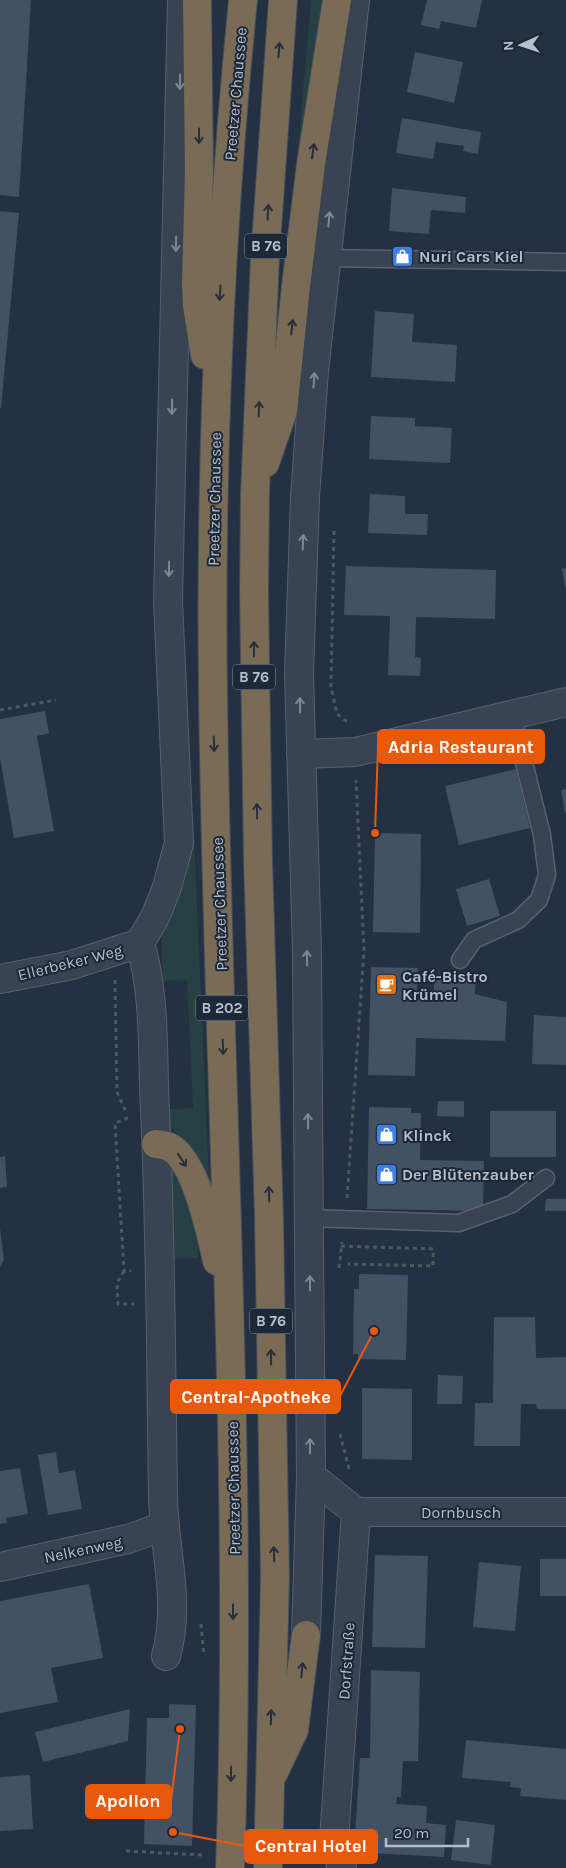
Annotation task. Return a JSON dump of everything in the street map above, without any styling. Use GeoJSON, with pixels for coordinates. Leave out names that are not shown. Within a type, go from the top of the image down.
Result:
{"type":"FeatureCollection","features":[{"type":"Feature","properties":{"kind":"highway"},"geometry":{"type":"LineString","coordinates":[[197,0],[197,306],[215,413]]}},
{"type":"Feature","properties":{"kind":"highway","name":"Preetzer Chaussee"},"geometry":{"type":"LineString","coordinates":[[230,1868],[234,1563],[231,1320],[213,696],[215,413],[223,244],[242,0]]}},
{"type":"Feature","properties":{"kind":"highway","name":"B 76"},"geometry":{"type":"LineString","coordinates":[[268,1868],[275,1577],[269,1217],[255,713],[255,493],[265,258],[283,0]]}},
{"type":"Feature","properties":{"kind":"highway"},"geometry":{"type":"LineString","coordinates":[[255,493],[283,411],[311,164],[337,0]]}},
{"type":"Feature","properties":{"kind":"highway"},"geometry":{"type":"LineString","coordinates":[[156,1144],[170,1146],[192,1176],[210,1228],[231,1320]]}},
{"type":"Feature","properties":{"kind":"highway"},"geometry":{"type":"LineString","coordinates":[[270,1783],[294,1730],[306,1635]]}},
{"type":"Feature","properties":{"kind":"street"},"geometry":{"type":"LineString","coordinates":[[166,1656],[172,1634],[174,1608],[164,1526],[156,1144],[150,989],[148,969],[140,943],[156,915],[167,887],[179,843],[168,601],[182,0]]}},
{"type":"Feature","properties":{"kind":"street"},"geometry":{"type":"LineString","coordinates":[[306,1635],[310,1476],[309,1218],[307,952],[299,674],[305,497],[325,258],[355,0]]}},
{"type":"Feature","properties":{"kind":"street"},"geometry":{"type":"LineString","coordinates":[[301,754],[355,752],[566,702]]}},
{"type":"Feature","properties":{"kind":"street","name":"Ellerbeker Weg"},"geometry":{"type":"LineString","coordinates":[[0,979],[72,965],[140,943]]}},
{"type":"Feature","properties":{"kind":"street"},"geometry":{"type":"LineString","coordinates":[[310,1476],[350,1507]]}},
{"type":"Feature","properties":{"kind":"street","name":"Dornbusch"},"geometry":{"type":"LineString","coordinates":[[350,1507],[566,1512]]}},
{"type":"Feature","properties":{"kind":"street","name":"Dorfstraße"},"geometry":{"type":"LineString","coordinates":[[342,1868],[334,1840],[350,1507]]}},
{"type":"Feature","properties":{"kind":"street","name":"Nelkenweg"},"geometry":{"type":"LineString","coordinates":[[0,1567],[128,1539],[164,1526]]}},
{"type":"Feature","properties":{"kind":"lane"},"geometry":{"type":"LineString","coordinates":[[325,258],[566,262]]}},
{"type":"Feature","properties":{"kind":"lane"},"geometry":{"type":"LineString","coordinates":[[460,960],[474,940],[518,920],[539,900],[548,875],[542,835],[512,714]]}},
{"type":"Feature","properties":{"kind":"lane"},"geometry":{"type":"LineString","coordinates":[[309,1218],[459,1223],[512,1204],[546,1178]]}},
{"type":"Feature","properties":{"kind":"path"},"geometry":{"type":"LineString","coordinates":[[334,522],[331,687],[337,714],[351,725],[355,752],[364,950],[345,1219],[339,1276]]}},
{"type":"Feature","properties":{"kind":"path"},"geometry":{"type":"LineString","coordinates":[[0,710],[56,700]]}},
{"type":"Feature","properties":{"kind":"path"},"geometry":{"type":"LineString","coordinates":[[128,1118],[115,1123],[124,1271],[117,1283],[118,1304],[143,1304]]}},
{"type":"Feature","properties":{"kind":"path"},"geometry":{"type":"LineString","coordinates":[[341,1246],[433,1249],[433,1266],[348,1264]]}},
{"type":"Feature","properties":{"kind":"path"},"geometry":{"type":"LineString","coordinates":[[124,1271],[131,1271]]}},
{"type":"Feature","properties":{"kind":"path"},"geometry":{"type":"LineString","coordinates":[[340,1432],[352,1482],[350,1507]]}},
{"type":"Feature","properties":{"kind":"path"},"geometry":{"type":"LineString","coordinates":[[126,1851],[202,1855]]}},
{"type":"Feature","properties":{"kind":"green space"},"geometry":{"type":"Polygon","coordinates":[[[311,0],[329,0],[302,161],[297,159],[311,0]]]}},
{"type":"Feature","properties":{"kind":"green space"},"geometry":{"type":"Polygon","coordinates":[[[194,835],[209,1181],[198,1160],[168,1122],[168,1109],[193,1108],[187,980],[163,981],[161,937],[182,886],[194,835]]]}},
{"type":"Feature","properties":{"kind":"green space"},"geometry":{"type":"Polygon","coordinates":[[[177,1170],[198,1229],[198,1258],[172,1259],[170,1172],[177,1170]]]}},
{"type":"Feature","properties":{"kind":"building"},"geometry":{"type":"Polygon","coordinates":[[[0,0],[31,0],[19,197],[0,195],[0,0]]]}},
{"type":"Feature","properties":{"kind":"building"},"geometry":{"type":"Polygon","coordinates":[[[427,0],[482,0],[476,28],[441,21],[439,29],[421,25],[427,0]]]}},
{"type":"Feature","properties":{"kind":"building"},"geometry":{"type":"Polygon","coordinates":[[[415,52],[463,62],[454,103],[407,92],[415,52]]]}},
{"type":"Feature","properties":{"kind":"building"},"geometry":{"type":"Polygon","coordinates":[[[402,118],[481,132],[478,154],[463,151],[464,146],[436,142],[433,159],[396,153],[402,118]]]}},
{"type":"Feature","properties":{"kind":"building"},"geometry":{"type":"Polygon","coordinates":[[[392,188],[466,197],[465,213],[431,210],[429,234],[389,231],[392,188]]]}},
{"type":"Feature","properties":{"kind":"building"},"geometry":{"type":"Polygon","coordinates":[[[0,211],[19,213],[1,408],[0,408],[0,211]]]}},
{"type":"Feature","properties":{"kind":"building"},"geometry":{"type":"Polygon","coordinates":[[[375,311],[414,314],[412,342],[457,345],[455,382],[371,377],[375,311]]]}},
{"type":"Feature","properties":{"kind":"building"},"geometry":{"type":"Polygon","coordinates":[[[371,416],[415,418],[415,426],[452,428],[450,463],[369,459],[371,416]]]}},
{"type":"Feature","properties":{"kind":"building"},"geometry":{"type":"Polygon","coordinates":[[[370,494],[405,496],[405,514],[428,514],[427,535],[368,533],[370,494]]]}},
{"type":"Feature","properties":{"kind":"building"},"geometry":{"type":"Polygon","coordinates":[[[346,566],[496,570],[495,619],[416,617],[415,657],[421,658],[420,676],[388,675],[390,616],[344,615],[346,566]]]}},
{"type":"Feature","properties":{"kind":"building"},"geometry":{"type":"Polygon","coordinates":[[[566,568],[566,587],[565,587],[562,569],[566,568]]]}},
{"type":"Feature","properties":{"kind":"building"},"geometry":{"type":"Polygon","coordinates":[[[45,711],[49,733],[37,736],[54,831],[14,838],[0,758],[0,719],[45,711]]]}},
{"type":"Feature","properties":{"kind":"building"},"geometry":{"type":"Polygon","coordinates":[[[516,769],[530,828],[459,845],[445,786],[516,769]]]}},
{"type":"Feature","properties":{"kind":"building"},"geometry":{"type":"Polygon","coordinates":[[[566,789],[566,813],[565,813],[561,790],[566,789]]]}},
{"type":"Feature","properties":{"kind":"building"},"geometry":{"type":"Polygon","coordinates":[[[375,833],[421,834],[420,933],[373,932],[375,833]]]}},
{"type":"Feature","properties":{"kind":"building"},"geometry":{"type":"Polygon","coordinates":[[[489,879],[500,916],[467,926],[456,889],[489,879]]]}},
{"type":"Feature","properties":{"kind":"building"},"geometry":{"type":"Polygon","coordinates":[[[371,967],[418,968],[417,990],[434,991],[434,974],[476,975],[475,994],[507,1002],[505,1041],[416,1038],[415,1076],[368,1075],[371,967]]]}},
{"type":"Feature","properties":{"kind":"building"},"geometry":{"type":"Polygon","coordinates":[[[534,1015],[566,1017],[566,1065],[532,1064],[534,1015]]]}},
{"type":"Feature","properties":{"kind":"building"},"geometry":{"type":"Polygon","coordinates":[[[438,1101],[464,1101],[464,1117],[437,1116],[438,1101]]]}},
{"type":"Feature","properties":{"kind":"building"},"geometry":{"type":"Polygon","coordinates":[[[369,1107],[411,1108],[411,1113],[421,1113],[420,1160],[484,1161],[483,1211],[367,1209],[369,1107]]]}},
{"type":"Feature","properties":{"kind":"building"},"geometry":{"type":"Polygon","coordinates":[[[490,1111],[556,1111],[556,1157],[490,1157],[490,1111]]]}},
{"type":"Feature","properties":{"kind":"building"},"geometry":{"type":"Polygon","coordinates":[[[5,1156],[7,1187],[0,1188],[0,1157],[5,1156]]]}},
{"type":"Feature","properties":{"kind":"building"},"geometry":{"type":"Polygon","coordinates":[[[546,1199],[566,1199],[566,1211],[545,1211],[546,1199]]]}},
{"type":"Feature","properties":{"kind":"building"},"geometry":{"type":"Polygon","coordinates":[[[0,1228],[4,1260],[0,1267],[0,1228]]]}},
{"type":"Feature","properties":{"kind":"building"},"geometry":{"type":"Polygon","coordinates":[[[359,1274],[408,1275],[406,1360],[358,1359],[358,1354],[353,1354],[354,1289],[359,1289],[359,1274]]]}},
{"type":"Feature","properties":{"kind":"building"},"geometry":{"type":"Polygon","coordinates":[[[494,1317],[535,1317],[536,1358],[566,1357],[566,1409],[537,1409],[536,1404],[521,1404],[520,1446],[474,1446],[475,1403],[493,1403],[494,1317]]]}},
{"type":"Feature","properties":{"kind":"building"},"geometry":{"type":"Polygon","coordinates":[[[438,1375],[463,1376],[462,1404],[437,1404],[438,1375]]]}},
{"type":"Feature","properties":{"kind":"building"},"geometry":{"type":"Polygon","coordinates":[[[362,1388],[412,1389],[412,1460],[362,1459],[362,1388]]]}},
{"type":"Feature","properties":{"kind":"building"},"geometry":{"type":"Polygon","coordinates":[[[56,1452],[59,1473],[75,1470],[82,1509],[48,1515],[38,1455],[56,1452]]]}},
{"type":"Feature","properties":{"kind":"building"},"geometry":{"type":"Polygon","coordinates":[[[20,1468],[28,1514],[6,1518],[7,1523],[0,1524],[0,1471],[20,1468]]]}},
{"type":"Feature","properties":{"kind":"building"},"geometry":{"type":"Polygon","coordinates":[[[375,1555],[428,1556],[425,1648],[372,1647],[375,1555]]]}},
{"type":"Feature","properties":{"kind":"building"},"geometry":{"type":"Polygon","coordinates":[[[540,1559],[566,1559],[566,1596],[540,1596],[540,1559]]]}},
{"type":"Feature","properties":{"kind":"building"},"geometry":{"type":"Polygon","coordinates":[[[479,1562],[521,1566],[515,1631],[473,1627],[479,1562]]]}},
{"type":"Feature","properties":{"kind":"building"},"geometry":{"type":"Polygon","coordinates":[[[89,1584],[103,1658],[51,1668],[58,1702],[0,1713],[0,1601],[89,1584]]]}},
{"type":"Feature","properties":{"kind":"building"},"geometry":{"type":"Polygon","coordinates":[[[371,1670],[420,1672],[418,1761],[403,1761],[401,1797],[397,1797],[396,1804],[427,1806],[426,1823],[446,1825],[444,1857],[354,1852],[360,1758],[370,1758],[371,1670]]]}},
{"type":"Feature","properties":{"kind":"building"},"geometry":{"type":"Polygon","coordinates":[[[169,1704],[196,1705],[192,1846],[144,1844],[147,1718],[169,1718],[169,1704]]]}},
{"type":"Feature","properties":{"kind":"building"},"geometry":{"type":"Polygon","coordinates":[[[130,1709],[128,1741],[43,1762],[35,1732],[130,1709]]]}},
{"type":"Feature","properties":{"kind":"building"},"geometry":{"type":"Polygon","coordinates":[[[466,1740],[566,1749],[566,1800],[520,1796],[521,1788],[510,1787],[511,1782],[462,1778],[466,1740]]]}},
{"type":"Feature","properties":{"kind":"building"},"geometry":{"type":"Polygon","coordinates":[[[30,1775],[33,1829],[0,1831],[0,1777],[30,1775]]]}},
{"type":"Feature","properties":{"kind":"building"},"geometry":{"type":"Polygon","coordinates":[[[456,1820],[495,1825],[491,1865],[451,1860],[456,1820]]]}},
{"type":"Feature","properties":{"kind":"place","name":"Nuri Cars Kiel"},"geometry":{"type":"Point","coordinates":[403,256]}},
{"type":"Feature","properties":{"kind":"place","name":"Adria Restaurant"},"geometry":{"type":"Point","coordinates":[375,833]}},
{"type":"Feature","properties":{"kind":"place","name":"Café-Bistro Krümel"},"geometry":{"type":"Point","coordinates":[386,985]}},
{"type":"Feature","properties":{"kind":"place","name":"Klinck"},"geometry":{"type":"Point","coordinates":[387,1135]}},
{"type":"Feature","properties":{"kind":"place","name":"Der Blütenzauber"},"geometry":{"type":"Point","coordinates":[386,1174]}},
{"type":"Feature","properties":{"kind":"place","name":"Central-Apotheke"},"geometry":{"type":"Point","coordinates":[374,1331]}},
{"type":"Feature","properties":{"kind":"place","name":"Apollon"},"geometry":{"type":"Point","coordinates":[180,1729]}},
{"type":"Feature","properties":{"kind":"place","name":"Central Hotel"},"geometry":{"type":"Point","coordinates":[173,1832]}}]}
